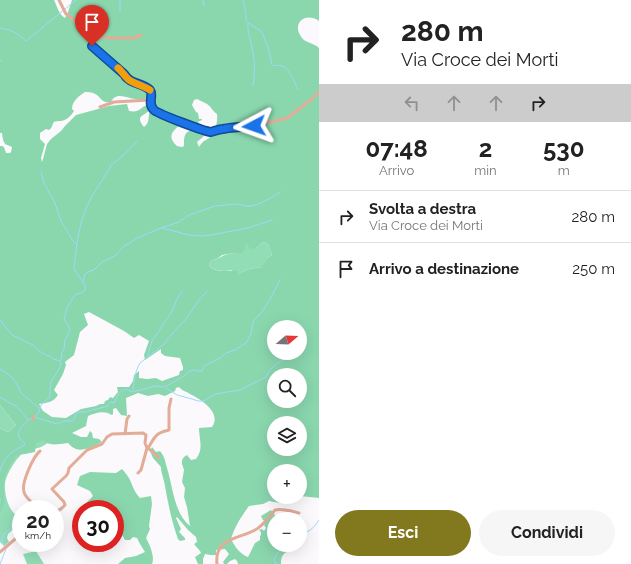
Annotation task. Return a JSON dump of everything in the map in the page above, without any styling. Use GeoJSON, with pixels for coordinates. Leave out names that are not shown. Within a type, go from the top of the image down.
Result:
{"type":"FeatureCollection","features":[{"type":"Feature","properties":{"kind":"street"},"geometry":{"type":"LineString","coordinates":[[59,0],[66,14],[79,23],[85,31],[92,46],[127,78],[151,92],[150,100],[154,111],[180,122],[210,132],[224,128],[254,126],[287,118],[319,92]]}},
{"type":"Feature","properties":{"kind":"street"},"geometry":{"type":"LineString","coordinates":[[85,31],[92,36],[114,38],[134,38],[140,35]]}},
{"type":"Feature","properties":{"kind":"street"},"geometry":{"type":"LineString","coordinates":[[100,106],[114,102],[150,100]]}},
{"type":"Feature","properties":{"kind":"street"},"geometry":{"type":"LineString","coordinates":[[138,473],[141,470],[150,443],[159,432],[169,430],[168,408],[171,399]]}},
{"type":"Feature","properties":{"kind":"street"},"geometry":{"type":"LineString","coordinates":[[125,434],[127,419],[130,416]]}},
{"type":"Feature","properties":{"kind":"street"},"geometry":{"type":"LineString","coordinates":[[62,500],[52,490],[54,486],[66,476],[69,468],[87,450],[102,444],[107,437],[112,434],[142,433],[146,435],[145,443],[148,448],[159,458]]}},
{"type":"Feature","properties":{"kind":"street"},"geometry":{"type":"LineString","coordinates":[[30,500],[23,491],[27,475],[33,461],[40,451]]}},
{"type":"Feature","properties":{"kind":"street"},"geometry":{"type":"LineString","coordinates":[[273,512],[275,510],[282,509],[295,512]]}},
{"type":"Feature","properties":{"kind":"street"},"geometry":{"type":"LineString","coordinates":[[217,564],[220,547],[225,542],[256,530],[267,518]]}},
{"type":"Feature","properties":{"kind":"street"},"geometry":{"type":"LineString","coordinates":[[0,552],[12,542]]}},
{"type":"Feature","properties":{"kind":"green space"},"geometry":{"type":"Polygon","coordinates":[[[0,0],[54,0],[60,13],[65,18],[72,0],[319,0],[319,21],[314,18],[304,19],[299,24],[298,28],[299,33],[304,40],[319,48],[319,498],[307,497],[307,464],[267,464],[267,502],[249,506],[238,522],[231,539],[238,550],[248,557],[255,543],[260,540],[261,532],[259,530],[262,529],[264,531],[266,528],[264,525],[266,522],[261,516],[267,512],[267,552],[286,552],[282,556],[281,564],[238,564],[235,559],[227,564],[224,564],[223,562],[229,554],[225,549],[216,550],[216,555],[205,554],[203,564],[198,564],[195,557],[201,553],[194,544],[197,542],[196,537],[177,517],[176,518],[181,529],[179,532],[185,540],[180,541],[178,539],[170,513],[161,467],[153,458],[150,451],[152,447],[156,452],[160,451],[163,455],[177,507],[180,514],[190,526],[184,497],[185,488],[182,482],[184,470],[182,460],[187,455],[191,460],[196,459],[200,451],[199,428],[212,427],[214,422],[213,412],[205,403],[179,387],[176,388],[175,391],[165,396],[158,394],[148,396],[138,393],[126,398],[127,416],[121,415],[116,408],[113,409],[112,415],[103,412],[88,416],[86,426],[72,433],[81,437],[87,437],[90,431],[93,438],[99,439],[102,442],[86,449],[79,450],[68,443],[48,444],[43,440],[36,443],[35,452],[17,455],[6,474],[4,503],[0,514],[0,428],[7,432],[16,425],[0,405],[0,146],[4,147],[6,153],[11,152],[12,147],[5,144],[2,133],[0,133],[0,0]],[[85,92],[76,99],[72,106],[74,111],[67,119],[53,123],[49,130],[46,129],[40,133],[40,139],[45,144],[41,158],[42,162],[47,144],[76,115],[109,106],[127,104],[129,111],[135,111],[147,105],[149,111],[140,118],[140,121],[144,127],[148,123],[149,113],[153,106],[149,98],[137,99],[119,96],[111,102],[105,102],[96,94],[85,92]],[[197,99],[194,100],[192,105],[198,113],[199,119],[202,119],[198,122],[199,124],[203,125],[203,127],[182,123],[171,136],[177,146],[184,146],[185,136],[189,131],[196,131],[205,133],[197,142],[199,147],[211,136],[214,130],[217,114],[210,106],[197,99]],[[263,242],[256,248],[251,249],[246,244],[242,253],[222,255],[211,261],[209,265],[215,270],[219,271],[238,271],[238,275],[253,268],[262,267],[268,257],[272,255],[268,244],[263,242]],[[89,312],[84,314],[88,325],[80,332],[74,355],[65,362],[66,365],[63,374],[54,390],[58,395],[52,401],[39,404],[43,411],[52,417],[66,418],[81,409],[104,404],[105,401],[110,397],[113,398],[118,392],[117,387],[129,387],[133,381],[134,375],[139,371],[139,378],[156,378],[162,381],[179,375],[180,371],[183,370],[180,358],[165,356],[161,353],[161,349],[145,360],[144,355],[149,341],[139,335],[134,338],[89,312]]]}},
{"type":"Feature","properties":{"kind":"green space"},"geometry":{"type":"Polygon","coordinates":[[[263,242],[268,244],[272,255],[268,257],[263,267],[249,269],[238,275],[231,270],[225,271],[213,269],[209,265],[211,261],[230,253],[238,253],[246,244],[256,248],[263,242]]]}},
{"type":"Feature","properties":{"kind":"green space"},"geometry":{"type":"Polygon","coordinates":[[[0,405],[16,425],[7,432],[0,428],[0,405]]]}},
{"type":"Feature","properties":{"kind":"green space"},"geometry":{"type":"Polygon","coordinates":[[[29,434],[49,442],[41,447],[29,450],[22,454],[8,474],[5,481],[5,493],[8,504],[12,511],[12,530],[8,534],[7,538],[9,542],[4,546],[0,542],[0,468],[29,434]]]}},
{"type":"Feature","properties":{"kind":"green space"},"geometry":{"type":"Polygon","coordinates":[[[122,469],[140,498],[151,496],[152,504],[149,526],[150,529],[146,538],[152,555],[152,564],[118,564],[125,558],[136,556],[145,552],[137,538],[133,537],[130,540],[125,540],[124,538],[124,500],[89,500],[93,496],[90,491],[77,485],[80,476],[90,472],[116,473],[122,469]]]}},
{"type":"Feature","properties":{"kind":"green space"},"geometry":{"type":"Polygon","coordinates":[[[37,552],[44,564],[27,564],[23,554],[37,552]]]}},
{"type":"Feature","properties":{"kind":"waterway"},"geometry":{"type":"LineString","coordinates":[[0,28],[14,32],[26,41],[76,0]]}},
{"type":"Feature","properties":{"kind":"waterway"},"geometry":{"type":"LineString","coordinates":[[120,0],[120,11]]}},
{"type":"Feature","properties":{"kind":"waterway"},"geometry":{"type":"LineString","coordinates":[[203,0],[204,6]]}},
{"type":"Feature","properties":{"kind":"waterway"},"geometry":{"type":"LineString","coordinates":[[243,0],[246,21],[262,32],[268,47],[272,65],[282,66],[285,68],[292,76],[298,90]]}},
{"type":"Feature","properties":{"kind":"waterway"},"geometry":{"type":"LineString","coordinates":[[248,24],[254,63],[253,86]]}},
{"type":"Feature","properties":{"kind":"waterway"},"geometry":{"type":"LineString","coordinates":[[83,282],[74,269],[79,232],[87,205],[110,166],[126,153],[137,141]]}},
{"type":"Feature","properties":{"kind":"waterway"},"geometry":{"type":"LineString","coordinates":[[41,172],[44,183],[55,203],[61,221],[76,244]]}},
{"type":"Feature","properties":{"kind":"waterway"},"geometry":{"type":"LineString","coordinates":[[35,416],[39,412],[41,405],[49,398],[51,382],[60,367],[65,340],[70,329],[64,319],[67,308],[75,295],[85,290],[83,282],[85,274],[94,270],[102,262],[115,256],[125,245],[129,244],[135,239],[179,222],[189,215],[215,206],[236,204],[252,206],[261,203],[280,192]]}},
{"type":"Feature","properties":{"kind":"waterway"},"geometry":{"type":"LineString","coordinates":[[162,228],[189,235],[201,236],[248,228],[272,220]]}},
{"type":"Feature","properties":{"kind":"waterway"},"geometry":{"type":"LineString","coordinates":[[34,417],[57,424],[65,421],[72,421],[79,412],[85,412],[108,406],[111,402],[114,403],[119,394],[126,389],[132,392],[156,386],[165,387],[188,372],[193,370],[202,371],[204,366],[247,342],[251,334],[253,322],[262,312],[280,280]]}},
{"type":"Feature","properties":{"kind":"waterway"},"geometry":{"type":"LineString","coordinates":[[148,355],[152,341],[171,313],[182,291]]}},
{"type":"Feature","properties":{"kind":"waterway"},"geometry":{"type":"LineString","coordinates":[[133,390],[134,380],[140,363],[164,344],[187,318],[207,291]]}},
{"type":"Feature","properties":{"kind":"waterway"},"geometry":{"type":"LineString","coordinates":[[0,320],[12,335],[35,346],[39,351],[53,359],[60,361]]}},
{"type":"Feature","properties":{"kind":"waterway"},"geometry":{"type":"LineString","coordinates":[[166,388],[177,395],[203,401],[215,394],[240,390],[266,377],[271,369],[282,360]]}},
{"type":"Feature","properties":{"kind":"waterway"},"geometry":{"type":"LineString","coordinates":[[0,369],[12,377],[21,393],[39,408]]}},
{"type":"Feature","properties":{"kind":"waterway"},"geometry":{"type":"LineString","coordinates":[[0,397],[13,405],[16,405],[28,420]]}},
{"type":"Feature","properties":{"kind":"waterway"},"geometry":{"type":"LineString","coordinates":[[0,471],[6,458],[16,449],[25,445],[18,434],[25,423],[32,418]]}},
{"type":"Feature","properties":{"kind":"waterway"},"geometry":{"type":"LineString","coordinates":[[0,498],[0,504]]}},
{"type":"Feature","properties":{"kind":"waterway"},"geometry":{"type":"LineString","coordinates":[[307,531],[317,524],[319,520]]}},
{"type":"Feature","properties":{"kind":"waterway"},"geometry":{"type":"LineString","coordinates":[[2,542],[4,534],[12,527]]}},
{"type":"Feature","properties":{"kind":"waterway"},"geometry":{"type":"LineString","coordinates":[[0,540],[5,546]]}},
{"type":"Feature","properties":{"kind":"waterway"},"geometry":{"type":"LineString","coordinates":[[0,564],[6,549]]}},
{"type":"Feature","properties":{"kind":"waterway"},"geometry":{"type":"LineString","coordinates":[[277,564],[274,561],[279,552]]}},
{"type":"Feature","properties":{"kind":"slow traffic"},"geometry":{"type":"LineString","coordinates":[[118,68],[127,78],[150,90]]}},
{"type":"Feature","properties":{"kind":"route"},"geometry":{"type":"LineString","coordinates":[[92,46],[127,78],[151,92],[150,100],[154,111],[210,132],[224,128],[254,126]]}}]}
